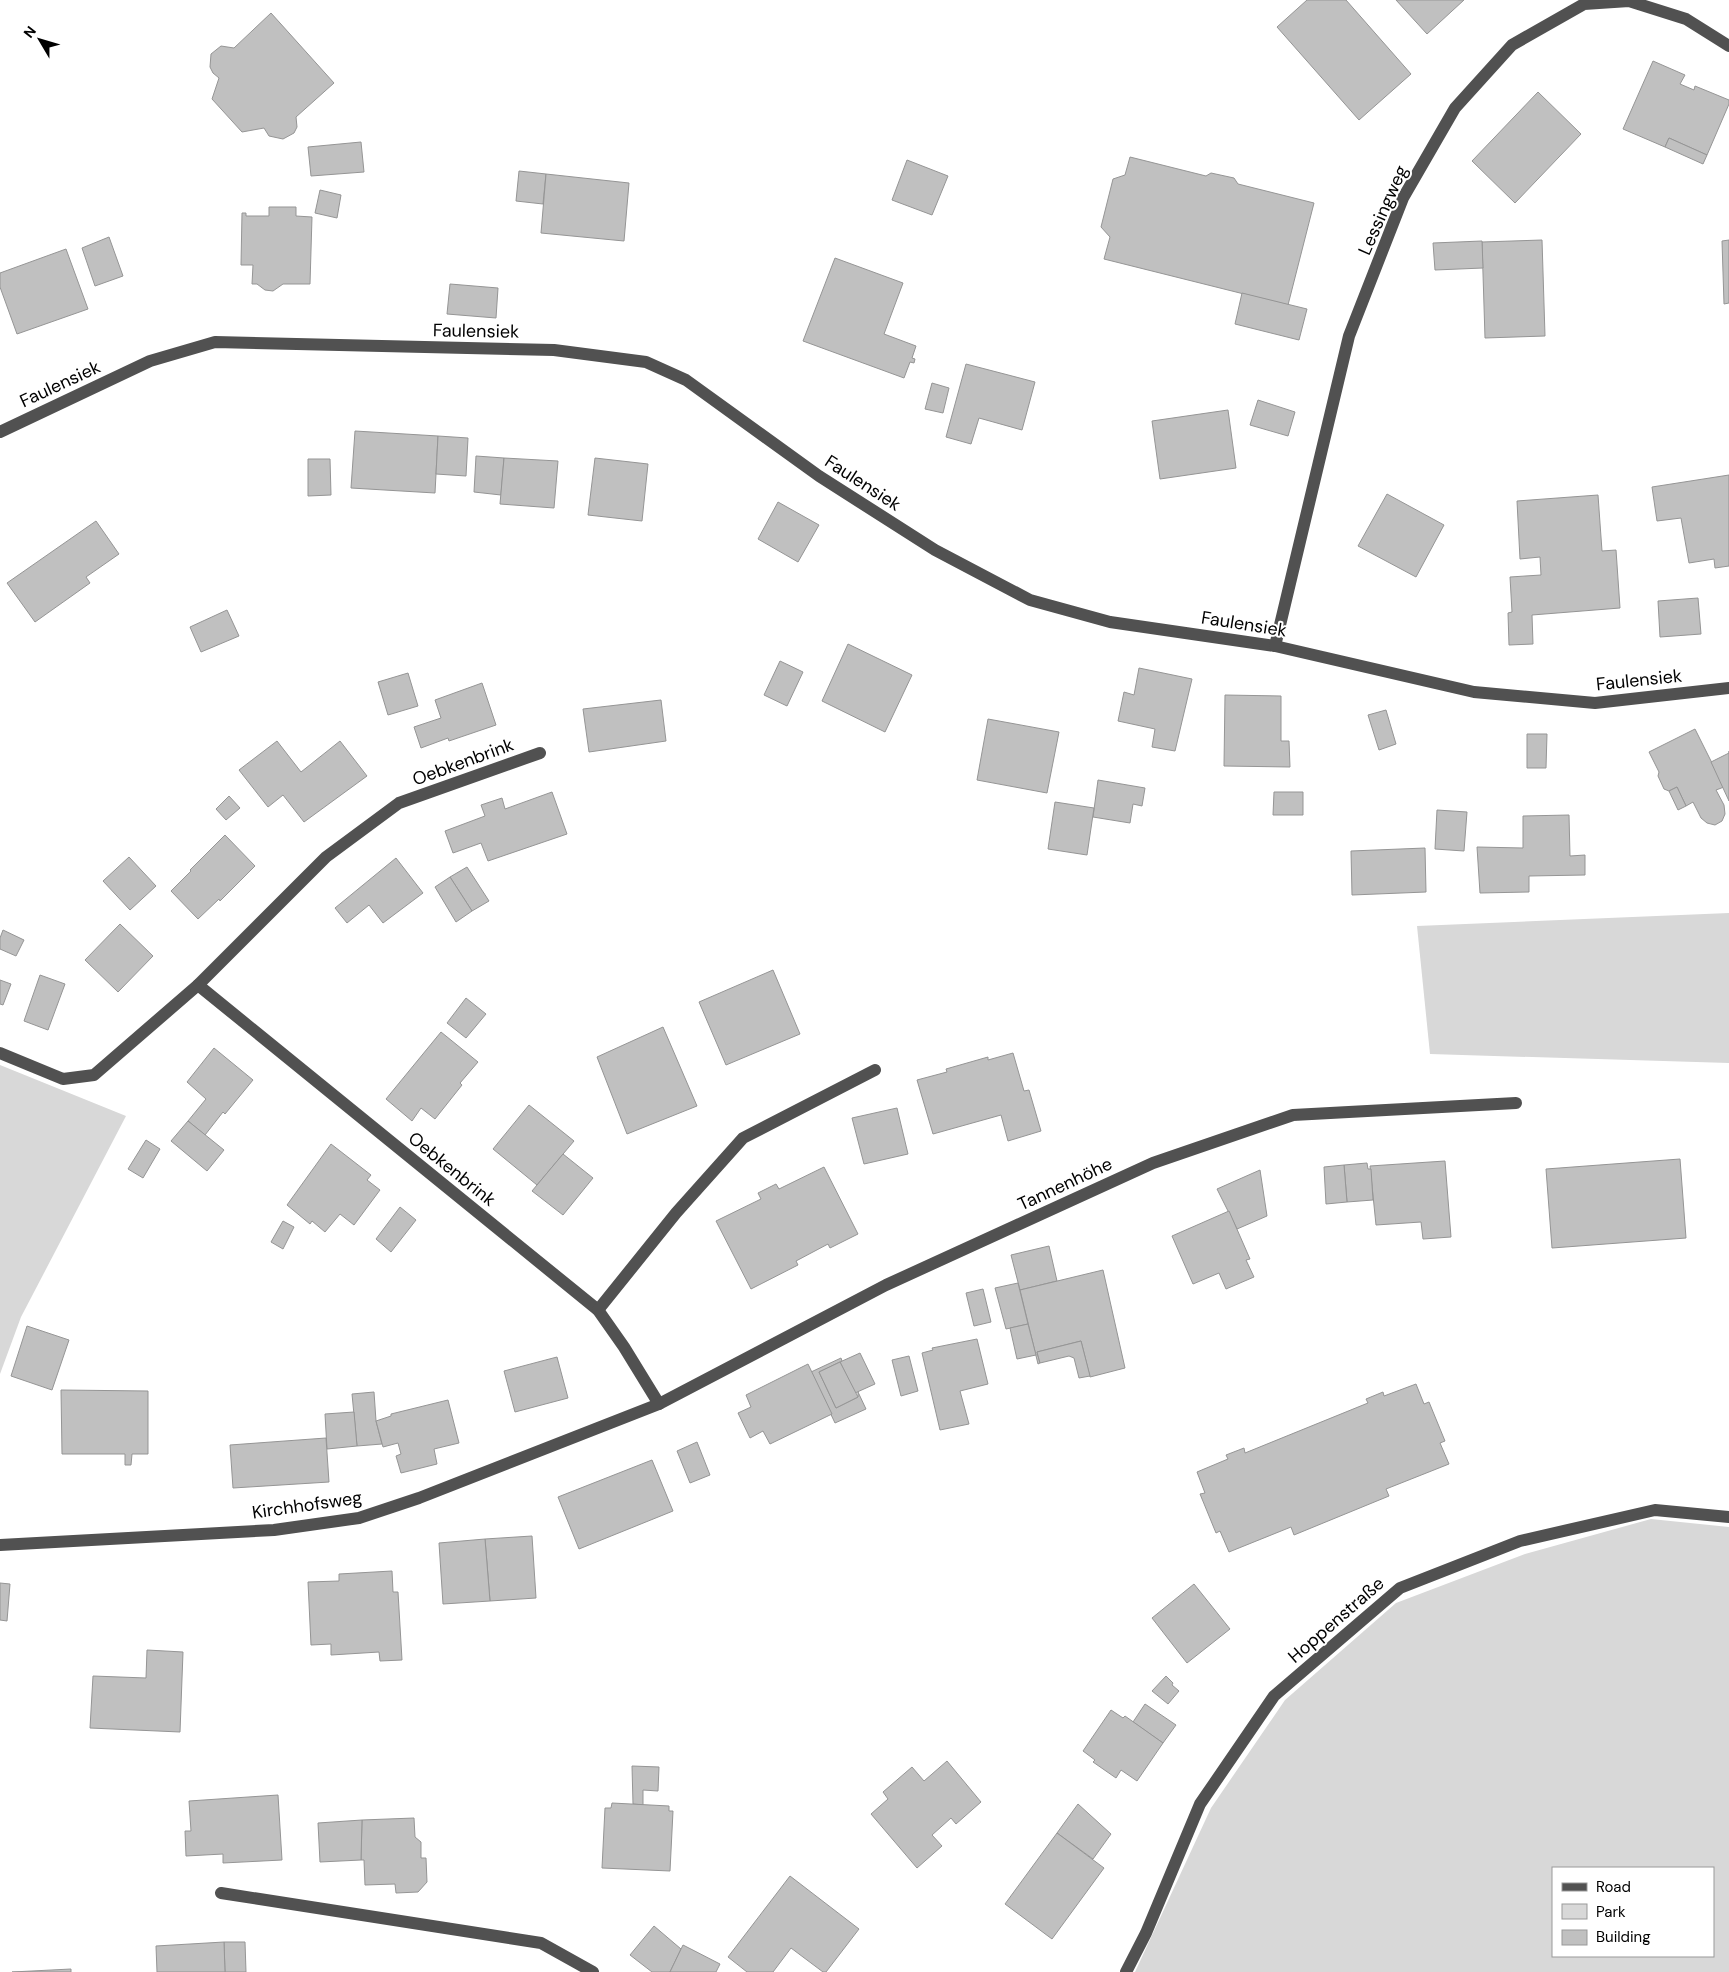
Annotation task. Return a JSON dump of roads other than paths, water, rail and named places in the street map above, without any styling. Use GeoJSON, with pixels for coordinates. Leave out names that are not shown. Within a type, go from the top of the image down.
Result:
{"type":"FeatureCollection","features":[{"type":"Feature","properties":{"kind":"street","name":"Lessingweg"},"geometry":{"type":"LineString","coordinates":[[1275,646],[1349,336],[1403,198],[1455,108],[1512,45],[1584,4],[1629,1],[1686,19],[1729,46]]}},
{"type":"Feature","properties":{"kind":"street","name":"Faulensiek"},"geometry":{"type":"LineString","coordinates":[[0,432],[150,361],[215,342],[554,350],[646,362],[686,380],[819,476],[935,550],[1030,600],[1110,622],[1275,646],[1474,692],[1595,703],[1729,688]]}},
{"type":"Feature","properties":{"kind":"street","name":"Oebkenbrink"},"geometry":{"type":"LineString","coordinates":[[0,1053],[63,1079],[94,1075],[198,985],[326,857],[399,804],[540,753]]}},
{"type":"Feature","properties":{"kind":"street","name":"Oebkenbrink"},"geometry":{"type":"LineString","coordinates":[[198,985],[598,1310],[624,1347],[659,1404]]}},
{"type":"Feature","properties":{"kind":"street"},"geometry":{"type":"LineString","coordinates":[[598,1310],[676,1213],[743,1138],[875,1070]]}},
{"type":"Feature","properties":{"kind":"street","name":"Tannenhöhe"},"geometry":{"type":"LineString","coordinates":[[659,1404],[886,1285],[1153,1163],[1293,1115],[1516,1102]]}},
{"type":"Feature","properties":{"kind":"street","name":"Kirchhofsweg"},"geometry":{"type":"LineString","coordinates":[[0,1545],[274,1530],[359,1518],[419,1498],[659,1404]]}},
{"type":"Feature","properties":{"kind":"street","name":"Hoppenstraße"},"geometry":{"type":"LineString","coordinates":[[1126,1972],[1146,1933],[1200,1804],[1274,1696],[1400,1588],[1520,1540],[1655,1510],[1729,1517]]}},
{"type":"Feature","properties":{"kind":"street"},"geometry":{"type":"LineString","coordinates":[[222,1892],[541,1943],[594,1972]]}}]}
